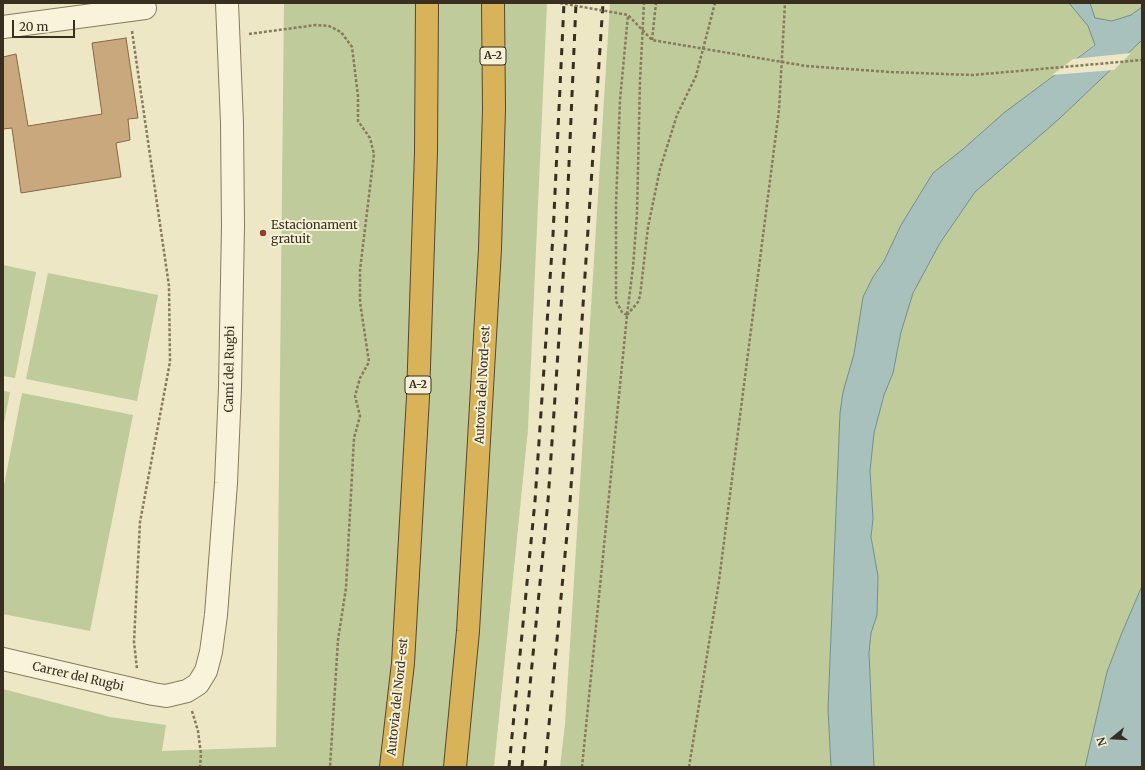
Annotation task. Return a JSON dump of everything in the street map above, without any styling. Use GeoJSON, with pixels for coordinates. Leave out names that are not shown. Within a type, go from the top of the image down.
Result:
{"type":"FeatureCollection","features":[{"type":"Feature","properties":{"kind":"highway","name":"Autovia del Nord-est"},"geometry":{"type":"LineString","coordinates":[[391,767],[403,663],[418,397],[426,152],[427,3]]}},
{"type":"Feature","properties":{"kind":"highway","name":"Autovia del Nord-est"},"geometry":{"type":"LineString","coordinates":[[455,767],[468,631],[490,249],[494,109],[493,3]]}},
{"type":"Feature","properties":{"kind":"street","name":"Camí del Rugbi"},"geometry":{"type":"LineString","coordinates":[[145,692],[166,696],[187,691],[198,684],[206,671],[211,652],[226,483],[230,388],[233,226],[232,122],[227,3]]}},
{"type":"Feature","properties":{"kind":"street"},"geometry":{"type":"LineString","coordinates":[[3,27],[137,9]]}},
{"type":"Feature","properties":{"kind":"street","name":"Carrer del Rugbi"},"geometry":{"type":"LineString","coordinates":[[3,659],[145,692]]}},
{"type":"Feature","properties":{"kind":"path"},"geometry":{"type":"LineString","coordinates":[[560,3],[628,15],[652,40],[806,66],[890,72],[973,75],[1142,60]]}},
{"type":"Feature","properties":{"kind":"path"},"geometry":{"type":"LineString","coordinates":[[582,767],[637,214],[640,81],[644,3]]}},
{"type":"Feature","properties":{"kind":"path"},"geometry":{"type":"LineString","coordinates":[[652,40],[656,3]]}},
{"type":"Feature","properties":{"kind":"path"},"geometry":{"type":"LineString","coordinates":[[627,315],[638,302],[640,296],[648,227],[660,169],[677,116],[696,76],[715,3]]}},
{"type":"Feature","properties":{"kind":"path"},"geometry":{"type":"LineString","coordinates":[[689,767],[719,581],[779,110],[785,3]]}},
{"type":"Feature","properties":{"kind":"path"},"geometry":{"type":"LineString","coordinates":[[137,9],[169,286],[170,362],[140,522],[134,642],[138,675],[145,692]]}},
{"type":"Feature","properties":{"kind":"path"},"geometry":{"type":"LineString","coordinates":[[627,315],[622,312],[616,301],[616,196],[620,100],[628,15]]}},
{"type":"Feature","properties":{"kind":"path"},"geometry":{"type":"LineString","coordinates":[[228,36],[316,25],[329,26],[342,32],[352,46],[358,96],[358,121],[370,138],[374,154],[360,270],[360,302],[369,362],[360,378],[355,396],[360,416],[354,438],[346,588],[338,640],[330,767]]}},
{"type":"Feature","properties":{"kind":"path"},"geometry":{"type":"LineString","coordinates":[[187,691],[198,731],[201,754],[200,767]]}},
{"type":"Feature","properties":{"kind":"green space"},"geometry":{"type":"Polygon","coordinates":[[[284,3],[547,3],[528,429],[494,767],[3,767],[3,689],[110,717],[166,725],[162,751],[276,747],[284,3]]]}},
{"type":"Feature","properties":{"kind":"green space"},"geometry":{"type":"Polygon","coordinates":[[[610,3],[1069,3],[1088,26],[1095,44],[1005,112],[933,173],[901,225],[884,261],[873,277],[863,297],[854,354],[840,413],[828,709],[831,767],[560,767],[565,724],[610,3]]]}},
{"type":"Feature","properties":{"kind":"green space"},"geometry":{"type":"Polygon","coordinates":[[[1090,3],[1142,3],[1142,7],[1131,15],[1112,21],[1094,18],[1090,3]]]}},
{"type":"Feature","properties":{"kind":"green space"},"geometry":{"type":"Polygon","coordinates":[[[1142,40],[1142,586],[1107,672],[1085,767],[874,767],[869,653],[871,633],[877,615],[878,576],[871,537],[873,518],[870,471],[874,433],[884,395],[893,373],[901,332],[913,293],[940,243],[975,192],[1059,119],[1142,40]]]}},
{"type":"Feature","properties":{"kind":"green space"},"geometry":{"type":"Polygon","coordinates":[[[3,265],[36,272],[15,378],[3,376],[3,265]]]}},
{"type":"Feature","properties":{"kind":"green space"},"geometry":{"type":"Polygon","coordinates":[[[48,273],[158,295],[137,401],[26,379],[48,273]]]}},
{"type":"Feature","properties":{"kind":"green space"},"geometry":{"type":"Polygon","coordinates":[[[3,391],[10,392],[3,428],[3,391]]]}},
{"type":"Feature","properties":{"kind":"green space"},"geometry":{"type":"Polygon","coordinates":[[[22,393],[133,415],[90,631],[3,614],[3,490],[22,393]]]}},
{"type":"Feature","properties":{"kind":"water"},"geometry":{"type":"Polygon","coordinates":[[[1069,3],[1090,3],[1095,18],[1112,21],[1131,15],[1142,7],[1142,40],[1059,119],[975,192],[940,243],[913,293],[901,332],[893,373],[884,395],[874,433],[870,471],[873,518],[871,537],[878,576],[877,615],[871,633],[869,653],[874,767],[831,767],[828,709],[840,413],[843,392],[854,354],[863,297],[873,277],[884,261],[901,225],[933,173],[1005,112],[1095,45],[1088,26],[1069,3]]]}},
{"type":"Feature","properties":{"kind":"water"},"geometry":{"type":"Polygon","coordinates":[[[1142,586],[1142,767],[1085,767],[1107,672],[1142,586]]]}},
{"type":"Feature","properties":{"kind":"pier"},"geometry":{"type":"Polygon","coordinates":[[[1131,53],[1114,70],[1052,75],[1073,59],[1131,53]]]}},
{"type":"Feature","properties":{"kind":"building"},"geometry":{"type":"Polygon","coordinates":[[[126,38],[138,118],[128,119],[130,140],[116,143],[121,177],[21,193],[12,128],[3,129],[3,57],[16,54],[28,126],[102,114],[92,43],[126,38]]]}},
{"type":"Feature","properties":{"kind":"railway"},"geometry":{"type":"LineString","coordinates":[[509,767],[535,501],[553,235],[564,3]]}},
{"type":"Feature","properties":{"kind":"railway"},"geometry":{"type":"LineString","coordinates":[[522,767],[548,501],[566,233],[576,3]]}},
{"type":"Feature","properties":{"kind":"railway"},"geometry":{"type":"LineString","coordinates":[[545,767],[570,502],[603,3]]}},
{"type":"Feature","properties":{"kind":"place","name":"Estacionament gratuit"},"geometry":{"type":"Point","coordinates":[263,233]}}]}
